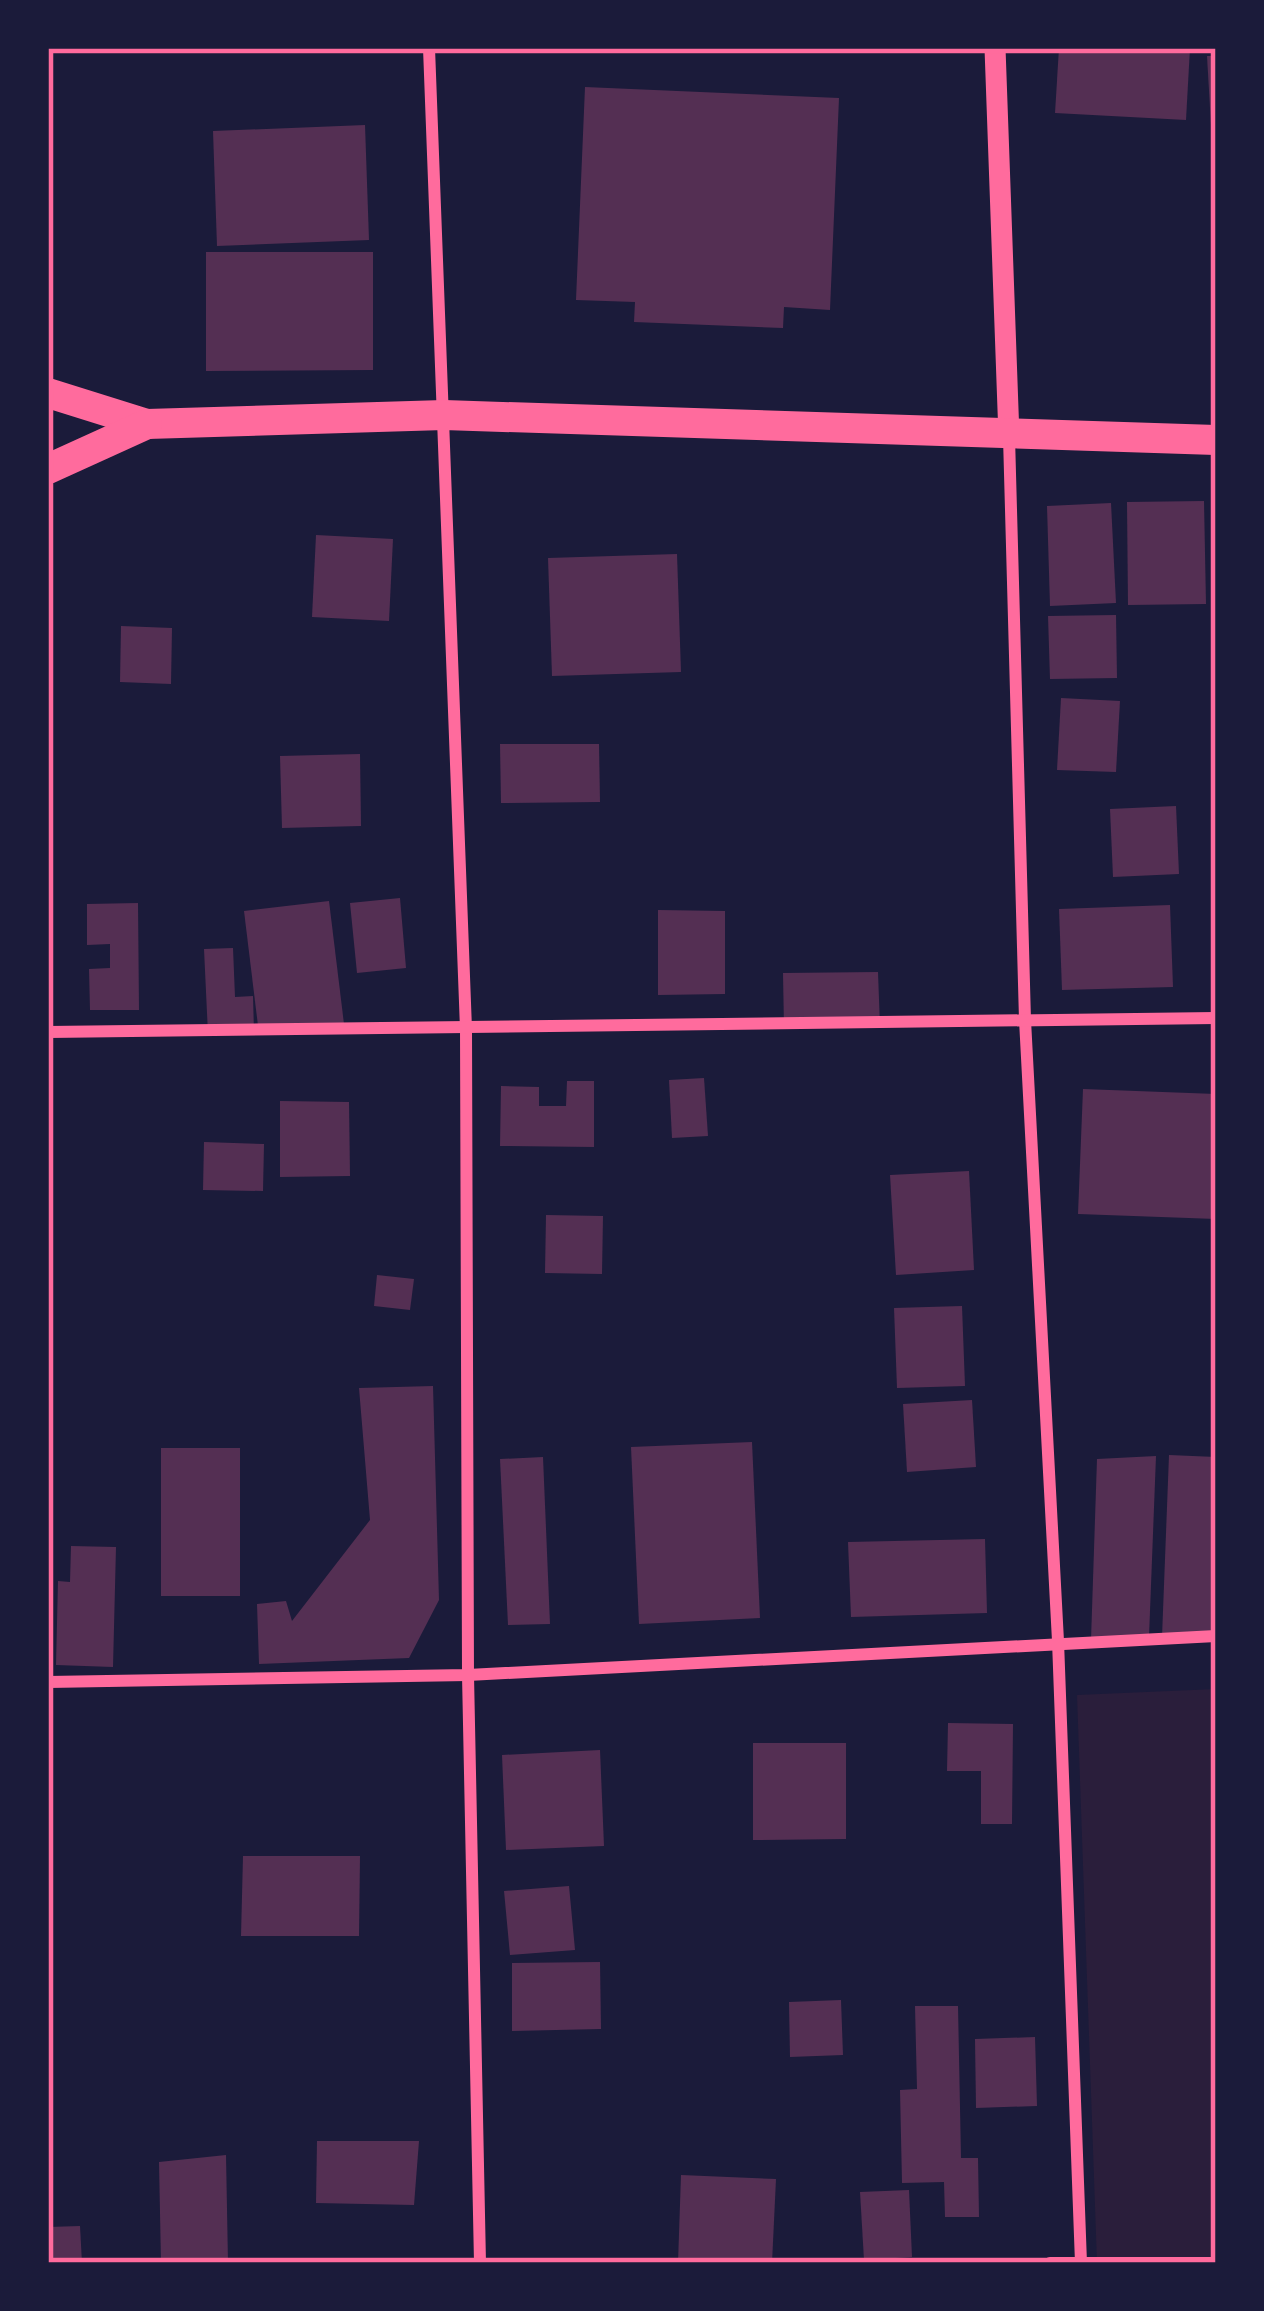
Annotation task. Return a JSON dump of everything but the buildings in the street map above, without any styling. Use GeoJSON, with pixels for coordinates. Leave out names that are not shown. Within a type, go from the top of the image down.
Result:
{"type":"FeatureCollection","features":[{"type":"Feature","properties":{"kind":"main road"},"geometry":{"type":"LineString","coordinates":[[48,394],[146,424],[444,416],[1216,440]]}},
{"type":"Feature","properties":{"kind":"main road"},"geometry":{"type":"LineString","coordinates":[[48,469],[146,424]]}},
{"type":"Feature","properties":{"kind":"street"},"geometry":{"type":"LineString","coordinates":[[429,48],[466,1029],[468,1675],[480,2263]]}},
{"type":"Feature","properties":{"kind":"street"},"geometry":{"type":"LineString","coordinates":[[995,48],[1024,1020],[1058,1641],[1081,2262]]}},
{"type":"Feature","properties":{"kind":"street"},"geometry":{"type":"LineString","coordinates":[[48,1032],[1216,1018]]}},
{"type":"Feature","properties":{"kind":"street"},"geometry":{"type":"LineString","coordinates":[[48,1682],[468,1675],[1216,1636]]}},
{"type":"Feature","properties":{"kind":"street"},"geometry":{"type":"LineString","coordinates":[[1050,2263],[1210,2263]]}},
{"type":"Feature","properties":{"kind":"shaded area"},"geometry":{"type":"Polygon","coordinates":[[[1216,1689],[1216,2263],[1097,2263],[1077,1695],[1216,1689]]]}}]}
